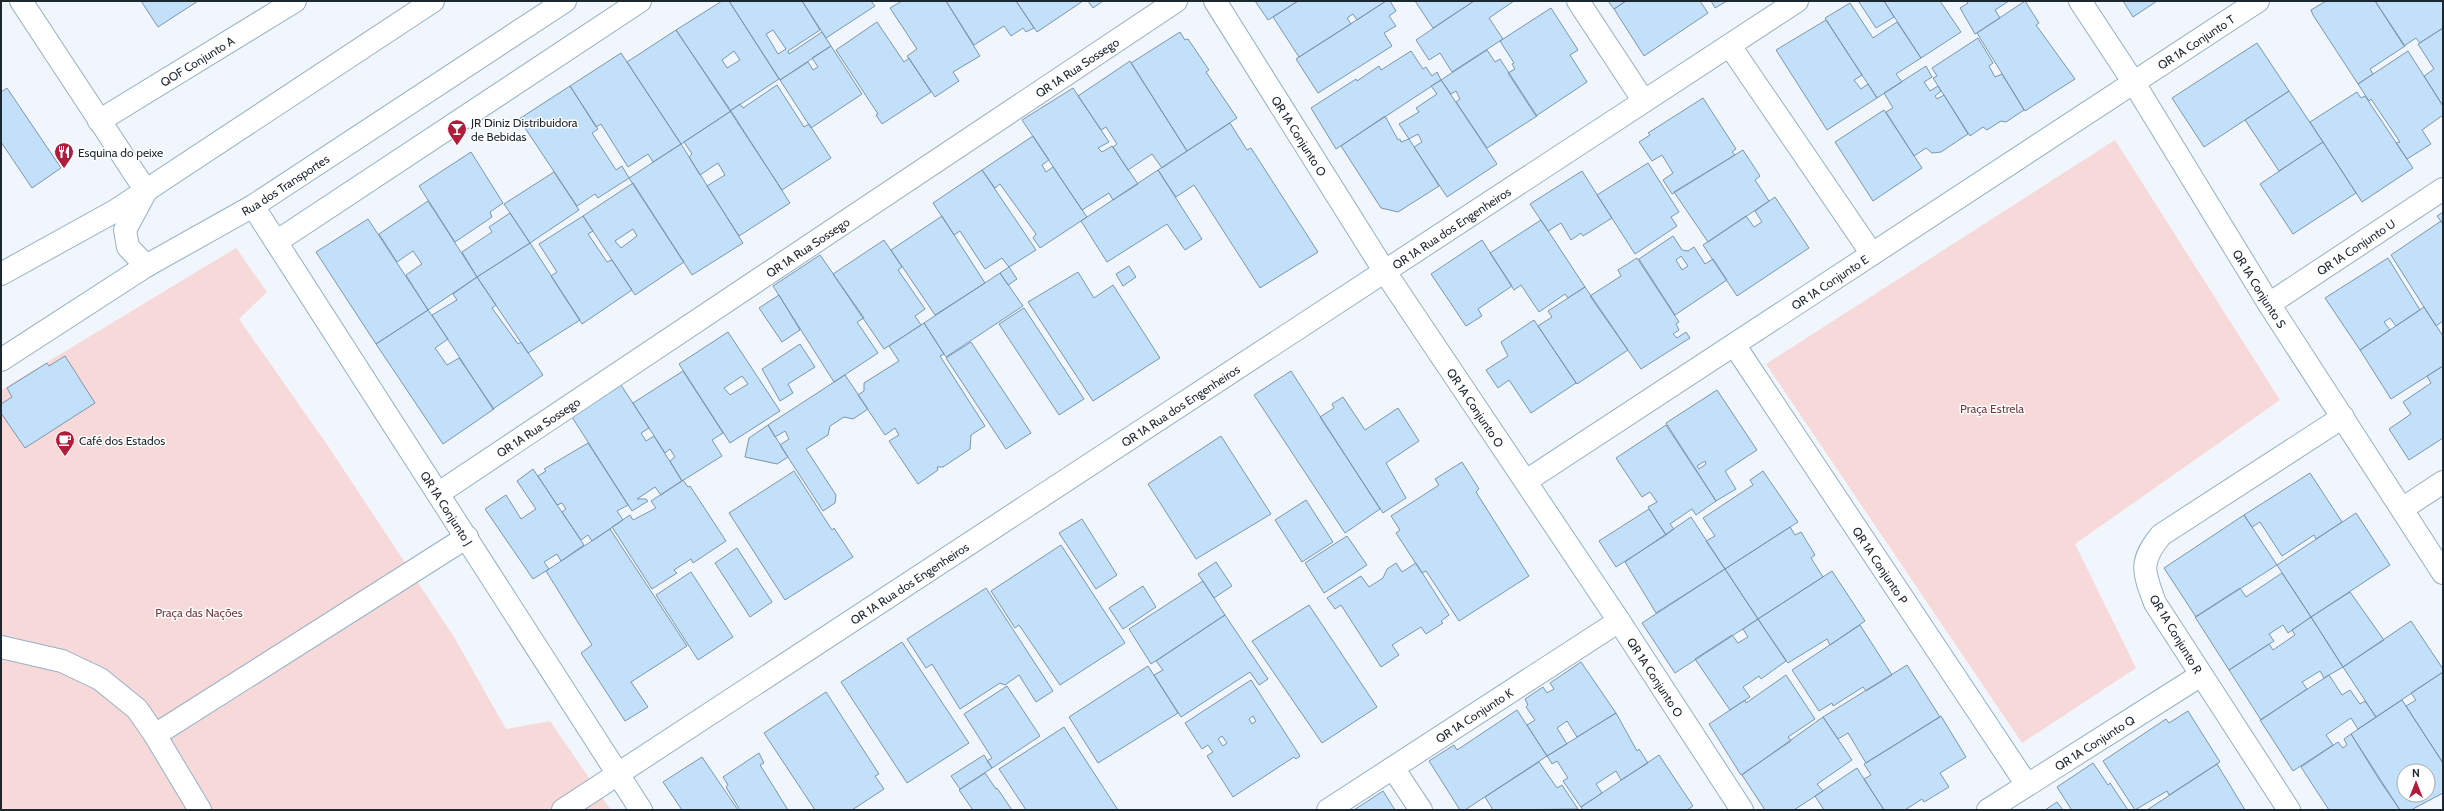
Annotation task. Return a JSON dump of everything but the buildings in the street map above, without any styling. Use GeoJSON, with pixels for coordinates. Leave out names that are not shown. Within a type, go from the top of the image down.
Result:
{"type":"FeatureCollection","features":[{"type":"Feature","properties":{"kind":"street"},"geometry":{"type":"LineString","coordinates":[[20,1],[146,191]]}},
{"type":"Feature","properties":{"kind":"street","name":"QOF Conjunto A"},"geometry":{"type":"LineString","coordinates":[[100,121],[295,1]]}},
{"type":"Feature","properties":{"kind":"street"},"geometry":{"type":"LineString","coordinates":[[1,274],[115,211],[433,1]]}},
{"type":"Feature","properties":{"kind":"street","name":"Rua dos Transportes"},"geometry":{"type":"LineString","coordinates":[[1,360],[146,266],[253,206],[565,1]]}},
{"type":"Feature","properties":{"kind":"street"},"geometry":{"type":"LineString","coordinates":[[276,242],[640,1]]}},
{"type":"Feature","properties":{"kind":"street","name":"QR 1A Rua Sossego"},"geometry":{"type":"LineString","coordinates":[[439,493],[1176,1]]}},
{"type":"Feature","properties":{"kind":"street","name":"QR 1A Conjunto O"},"geometry":{"type":"LineString","coordinates":[[1215,1],[1385,272],[1619,621],[1742,810]]}},
{"type":"Feature","properties":{"kind":"street"},"geometry":{"type":"LineString","coordinates":[[1578,1],[1643,100]]}},
{"type":"Feature","properties":{"kind":"street","name":"QR 1A Rua dos Engenheiros"},"geometry":{"type":"LineString","coordinates":[[563,810],[1385,272],[1643,100],[1730,46],[1797,1]]}},
{"type":"Feature","properties":{"kind":"street","name":"QR 1A Conjunto S"},"geometry":{"type":"LineString","coordinates":[[2080,1],[2134,83],[2269,304],[2443,573]]}},
{"type":"Feature","properties":{"kind":"street","name":"QR 1A Conjunto T"},"geometry":{"type":"LineString","coordinates":[[2134,83],[2258,1]]}},
{"type":"Feature","properties":{"kind":"street"},"geometry":{"type":"LineString","coordinates":[[1730,46],[1872,254]]}},
{"type":"Feature","properties":{"kind":"street","name":"QR 1A Conjunto E"},"geometry":{"type":"LineString","coordinates":[[1526,481],[1735,346],[1872,254],[2134,83]]}},
{"type":"Feature","properties":{"kind":"street","name":"QR 1A Conjunto U"},"geometry":{"type":"LineString","coordinates":[[2269,304],[2443,190]]}},
{"type":"Feature","properties":{"kind":"street"},"geometry":{"type":"LineString","coordinates":[[146,191],[125,230],[128,247],[146,266]]}},
{"type":"Feature","properties":{"kind":"street","name":"QR 1A Conjunto J"},"geometry":{"type":"LineString","coordinates":[[253,206],[439,493],[641,810]]}},
{"type":"Feature","properties":{"kind":"street","name":"QR 1A Conjunto P"},"geometry":{"type":"LineString","coordinates":[[1735,346],[2027,785]]}},
{"type":"Feature","properties":{"kind":"street","name":"QR 1A Conjunto R"},"geometry":{"type":"LineString","coordinates":[[2289,810],[2155,603],[2146,578],[2145,563],[2148,551],[2161,535],[2343,417]]}},
{"type":"Feature","properties":{"kind":"street"},"geometry":{"type":"LineString","coordinates":[[2402,509],[2443,482]]}},
{"type":"Feature","properties":{"kind":"street"},"geometry":{"type":"LineString","coordinates":[[155,735],[467,537]]}},
{"type":"Feature","properties":{"kind":"street","name":"QR 1A Conjunto K"},"geometry":{"type":"LineString","coordinates":[[1328,810],[1619,621]]}},
{"type":"Feature","properties":{"kind":"street"},"geometry":{"type":"LineString","coordinates":[[1,647],[62,661],[100,679],[137,709],[155,735],[200,810]]}},
{"type":"Feature","properties":{"kind":"street","name":"QR 1A Conjunto Q"},"geometry":{"type":"LineString","coordinates":[[1988,810],[2201,675]]}},
{"type":"Feature","properties":{"kind":"street"},"geometry":{"type":"LineString","coordinates":[[1393,768],[1421,810]]}},
{"type":"Feature","properties":{"kind":"green space","name":"Praça Estrela"},"geometry":{"type":"Polygon","coordinates":[[[2115,140],[2280,400],[2075,544],[2136,668],[2022,743],[1766,364],[2115,140]]]}},
{"type":"Feature","properties":{"kind":"green space","name":"Praça das Nações"},"geometry":{"type":"Polygon","coordinates":[[[236,248],[267,292],[239,319],[328,446],[454,637],[506,729],[550,721],[611,810],[1,810],[1,390],[236,248]]]}},
{"type":"Feature","properties":{"kind":"place","name":"JR Diniz Distribuidora de Bebidas"},"geometry":{"type":"Point","coordinates":[457,146]}},
{"type":"Feature","properties":{"kind":"place","name":"Esquina do peixe"},"geometry":{"type":"Point","coordinates":[64,169]}},
{"type":"Feature","properties":{"kind":"place","name":"Café dos Estados"},"geometry":{"type":"Point","coordinates":[65,457]}}]}
